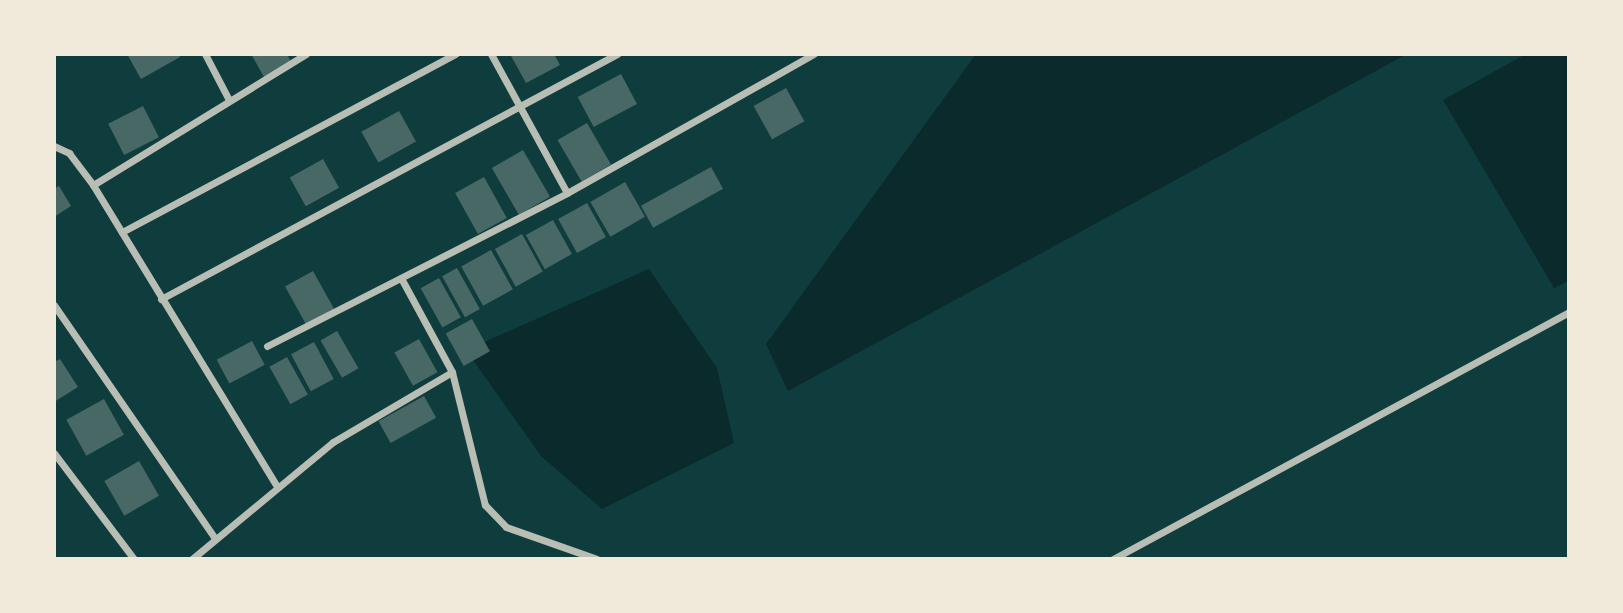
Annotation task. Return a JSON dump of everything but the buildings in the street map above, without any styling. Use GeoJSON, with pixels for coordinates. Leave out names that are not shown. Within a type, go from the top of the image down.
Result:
{"type":"FeatureCollection","features":[{"type":"Feature","properties":{"kind":"street"},"geometry":{"type":"LineString","coordinates":[[205,54],[228,98]]}},
{"type":"Feature","properties":{"kind":"street"},"geometry":{"type":"LineString","coordinates":[[93,185],[228,98],[306,54]]}},
{"type":"Feature","properties":{"kind":"street"},"geometry":{"type":"LineString","coordinates":[[122,232],[456,54]]}},
{"type":"Feature","properties":{"kind":"street"},"geometry":{"type":"LineString","coordinates":[[491,54],[567,193]]}},
{"type":"Feature","properties":{"kind":"street"},"geometry":{"type":"LineString","coordinates":[[161,299],[617,54]]}},
{"type":"Feature","properties":{"kind":"street"},"geometry":{"type":"LineString","coordinates":[[267,346],[567,193],[814,54]]}},
{"type":"Feature","properties":{"kind":"street"},"geometry":{"type":"LineString","coordinates":[[54,146],[69,153],[93,185],[276,485]]}},
{"type":"Feature","properties":{"kind":"street"},"geometry":{"type":"LineString","coordinates":[[401,278],[452,372],[485,505],[497,520],[597,559]]}},
{"type":"Feature","properties":{"kind":"street"},"geometry":{"type":"LineString","coordinates":[[54,305],[214,537]]}},
{"type":"Feature","properties":{"kind":"street"},"geometry":{"type":"LineString","coordinates":[[1112,559],[1569,312]]}},
{"type":"Feature","properties":{"kind":"street"},"geometry":{"type":"LineString","coordinates":[[192,559],[276,485],[363,423],[452,372]]}},
{"type":"Feature","properties":{"kind":"street"},"geometry":{"type":"LineString","coordinates":[[54,453],[134,559]]}},
{"type":"Feature","properties":{"kind":"water"},"geometry":{"type":"Polygon","coordinates":[[[976,54],[1407,54],[788,391],[766,344],[976,54]]]}},
{"type":"Feature","properties":{"kind":"water"},"geometry":{"type":"Polygon","coordinates":[[[1526,54],[1569,54],[1569,281],[1554,288],[1443,100],[1526,54]]]}},
{"type":"Feature","properties":{"kind":"water"},"geometry":{"type":"Polygon","coordinates":[[[649,269],[717,368],[734,443],[602,509],[541,456],[466,350],[649,269]]]}}]}
